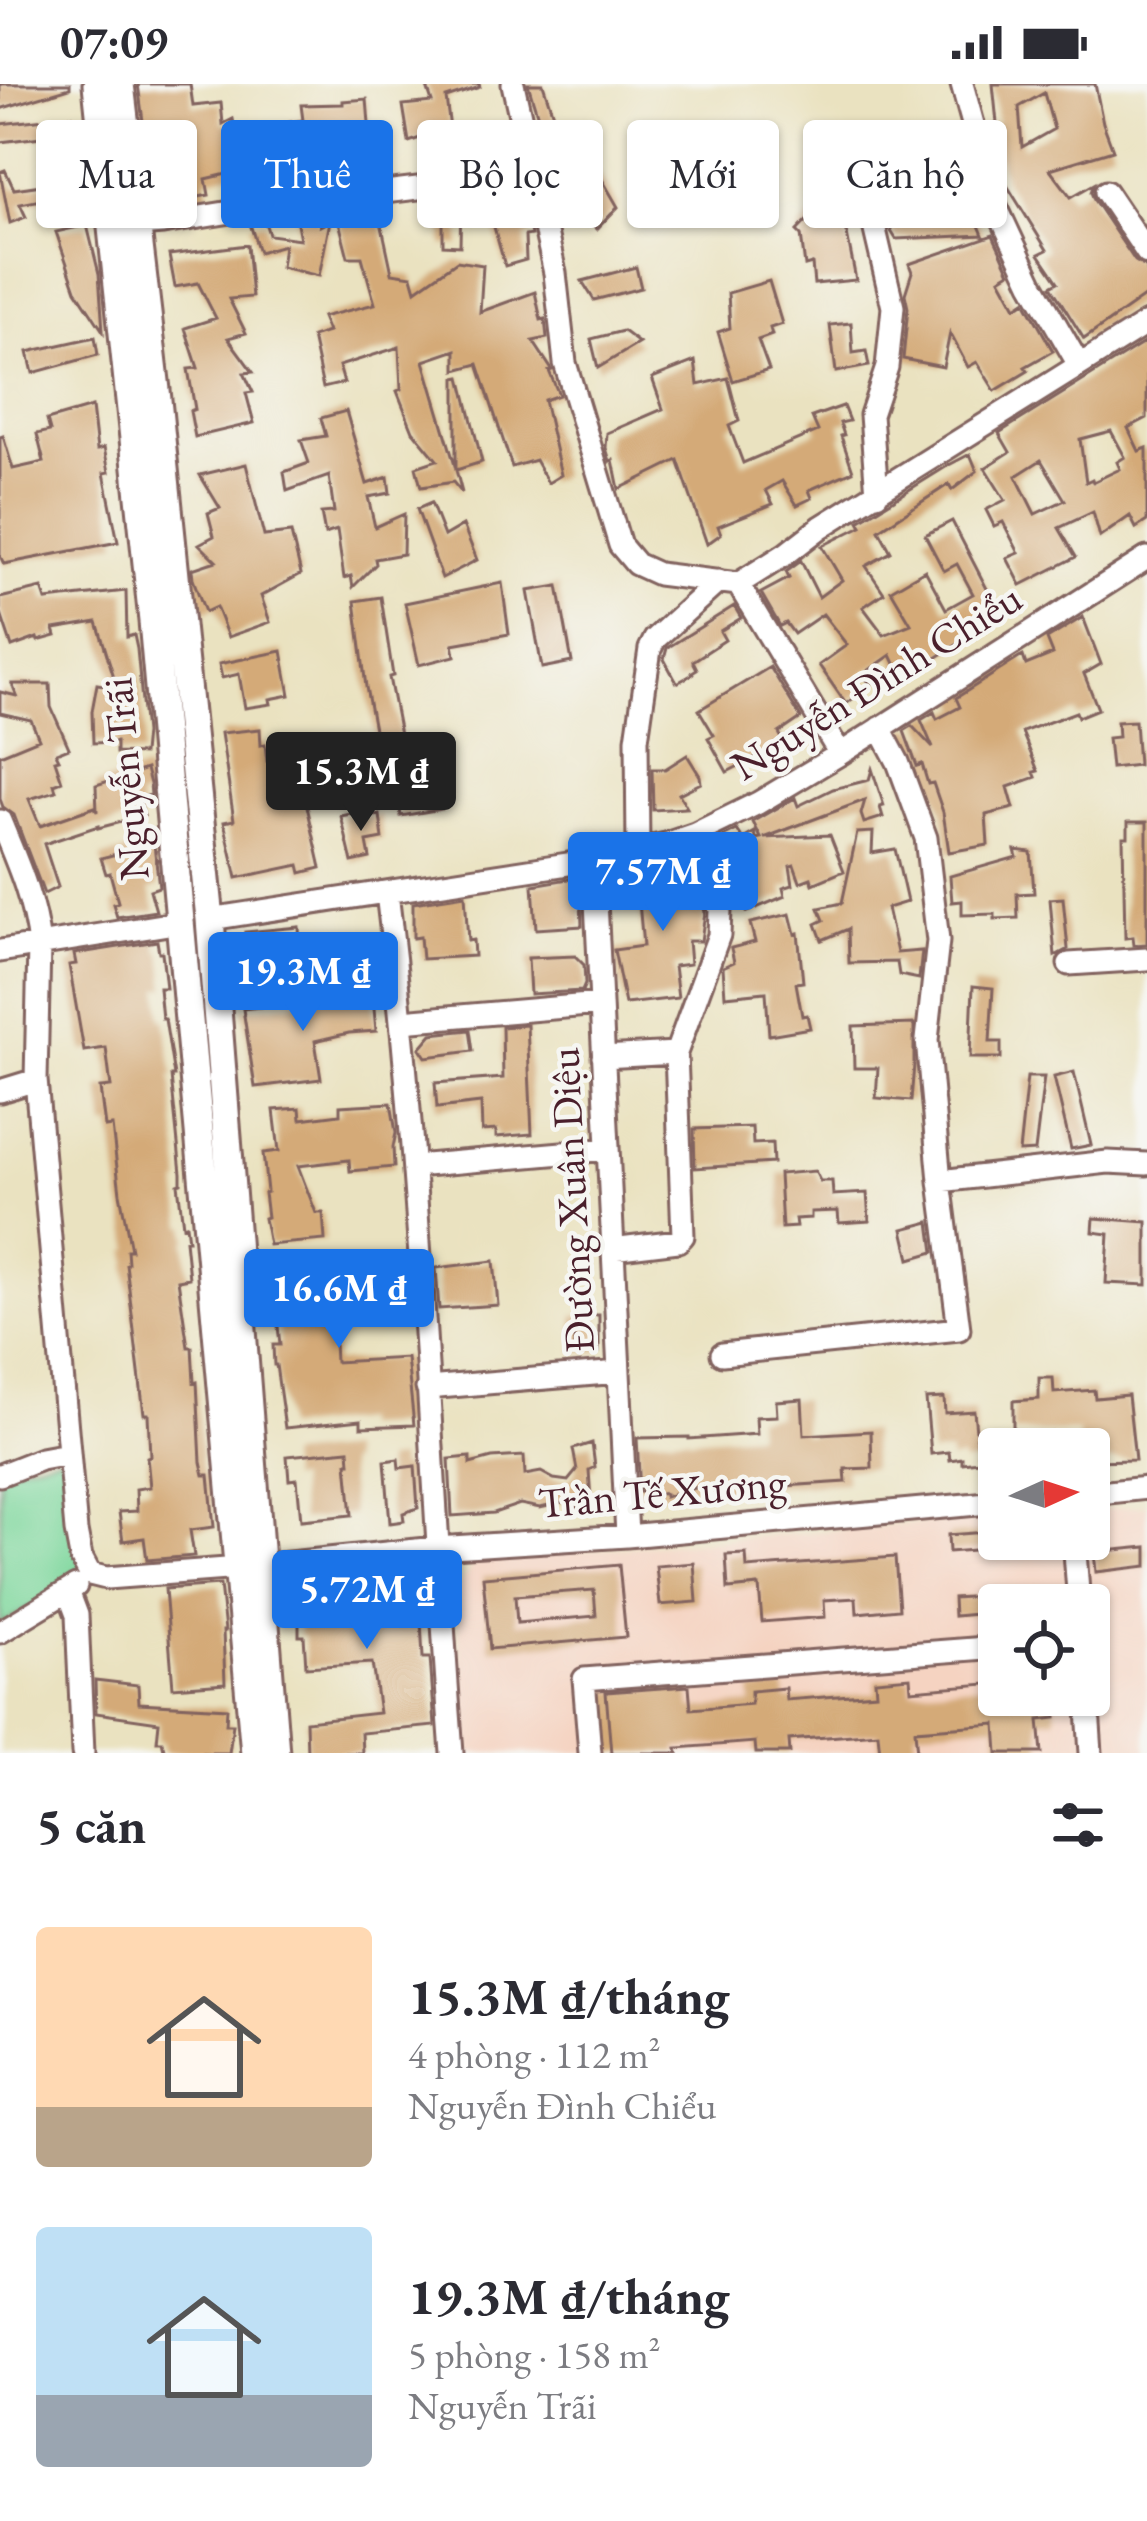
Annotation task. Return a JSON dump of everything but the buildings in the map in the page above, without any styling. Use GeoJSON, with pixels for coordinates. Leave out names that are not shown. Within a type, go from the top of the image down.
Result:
{"type":"FeatureCollection","features":[{"type":"Feature","properties":{"kind":"main road","name":"Nguyễn Trãi"},"geometry":{"type":"LineString","coordinates":[[98,84],[138,355],[210,920],[250,1567],[255,1753]]}},
{"type":"Feature","properties":{"kind":"main road","name":"Nguyễn Trãi"},"geometry":{"type":"LineString","coordinates":[[120,84],[124,120]]}},
{"type":"Feature","properties":{"kind":"main road","name":"Nguyễn Trãi"},"geometry":{"type":"LineString","coordinates":[[137,228],[138,355],[181,922],[250,1567],[275,1753]]}},
{"type":"Feature","properties":{"kind":"main road"},"geometry":{"type":"LineString","coordinates":[[181,922],[210,920]]}},
{"type":"Feature","properties":{"kind":"street"},"geometry":{"type":"LineString","coordinates":[[513,84],[521,120]]}},
{"type":"Feature","properties":{"kind":"street"},"geometry":{"type":"LineString","coordinates":[[962,84],[995,204],[1079,365]]}},
{"type":"Feature","properties":{"kind":"street"},"geometry":{"type":"LineString","coordinates":[[197,216],[417,188]]}},
{"type":"Feature","properties":{"kind":"street"},"geometry":{"type":"LineString","coordinates":[[1106,192],[1147,253]]}},
{"type":"Feature","properties":{"kind":"street"},"geometry":{"type":"LineString","coordinates":[[545,228],[566,363],[620,545],[636,564],[658,574],[728,583],[840,754]]}},
{"type":"Feature","properties":{"kind":"street"},"geometry":{"type":"LineString","coordinates":[[875,230],[893,308],[886,367],[871,415],[877,494]]}},
{"type":"Feature","properties":{"kind":"street"},"geometry":{"type":"LineString","coordinates":[[638,850],[637,739],[655,639],[728,583],[786,554],[821,526],[1147,322]]}},
{"type":"Feature","properties":{"kind":"street","name":"Nguyễn Đình Chiểu"},"geometry":{"type":"LineString","coordinates":[[210,920],[593,860],[695,834],[840,754],[1147,558]]}},
{"type":"Feature","properties":{"kind":"street"},"geometry":{"type":"LineString","coordinates":[[722,1354],[959,1329],[927,1040],[938,941],[926,838],[880,728]]}},
{"type":"Feature","properties":{"kind":"street"},"geometry":{"type":"LineString","coordinates":[[0,821],[30,892],[39,945],[36,1080],[68,1454],[80,1557],[90,1574],[0,1632]]}},
{"type":"Feature","properties":{"kind":"street"},"geometry":{"type":"LineString","coordinates":[[613,1249],[678,1241],[683,1236],[676,1053],[721,922],[695,834]]}},
{"type":"Feature","properties":{"kind":"street","name":"Đường Xuân Diệu"},"geometry":{"type":"LineString","coordinates":[[593,860],[627,1535]]}},
{"type":"Feature","properties":{"kind":"street"},"geometry":{"type":"LineString","coordinates":[[386,893],[414,1166],[452,1753]]}},
{"type":"Feature","properties":{"kind":"street"},"geometry":{"type":"LineString","coordinates":[[0,951],[181,922]]}},
{"type":"Feature","properties":{"kind":"street"},"geometry":{"type":"LineString","coordinates":[[1070,964],[1147,959]]}},
{"type":"Feature","properties":{"kind":"street"},"geometry":{"type":"LineString","coordinates":[[402,1021],[601,1004]]}},
{"type":"Feature","properties":{"kind":"street"},"geometry":{"type":"LineString","coordinates":[[603,1057],[676,1053]]}},
{"type":"Feature","properties":{"kind":"street"},"geometry":{"type":"LineString","coordinates":[[0,1091],[36,1080]]}},
{"type":"Feature","properties":{"kind":"street"},"geometry":{"type":"LineString","coordinates":[[414,1166],[608,1149]]}},
{"type":"Feature","properties":{"kind":"street"},"geometry":{"type":"LineString","coordinates":[[940,1181],[1108,1162],[1147,1164]]}},
{"type":"Feature","properties":{"kind":"street"},"geometry":{"type":"LineString","coordinates":[[427,1388],[619,1372]]}},
{"type":"Feature","properties":{"kind":"street"},"geometry":{"type":"LineString","coordinates":[[0,1475],[68,1454]]}},
{"type":"Feature","properties":{"kind":"street"},"geometry":{"type":"LineString","coordinates":[[1110,1492],[1147,1488]]}},
{"type":"Feature","properties":{"kind":"street","name":"Trần Tế Xương"},"geometry":{"type":"LineString","coordinates":[[90,1574],[106,1578],[250,1567],[978,1504]]}},
{"type":"Feature","properties":{"kind":"street"},"geometry":{"type":"LineString","coordinates":[[68,1592],[77,1615],[83,1753]]}},
{"type":"Feature","properties":{"kind":"street"},"geometry":{"type":"LineString","coordinates":[[590,1753],[584,1679],[978,1649]]}},
{"type":"Feature","properties":{"kind":"street"},"geometry":{"type":"LineString","coordinates":[[1088,1716],[1091,1753]]}},
{"type":"Feature","properties":{"kind":"shaded area"},"geometry":{"type":"Polygon","coordinates":[[[1147,1505],[1147,1753],[469,1753],[455,1590],[478,1559],[978,1519],[978,1560],[1110,1560],[1110,1508],[1147,1505]]]}},
{"type":"Feature","properties":{"kind":"green space"},"geometry":{"type":"Polygon","coordinates":[[[68,1454],[90,1574],[0,1625],[0,1470],[68,1454]]]}}]}
